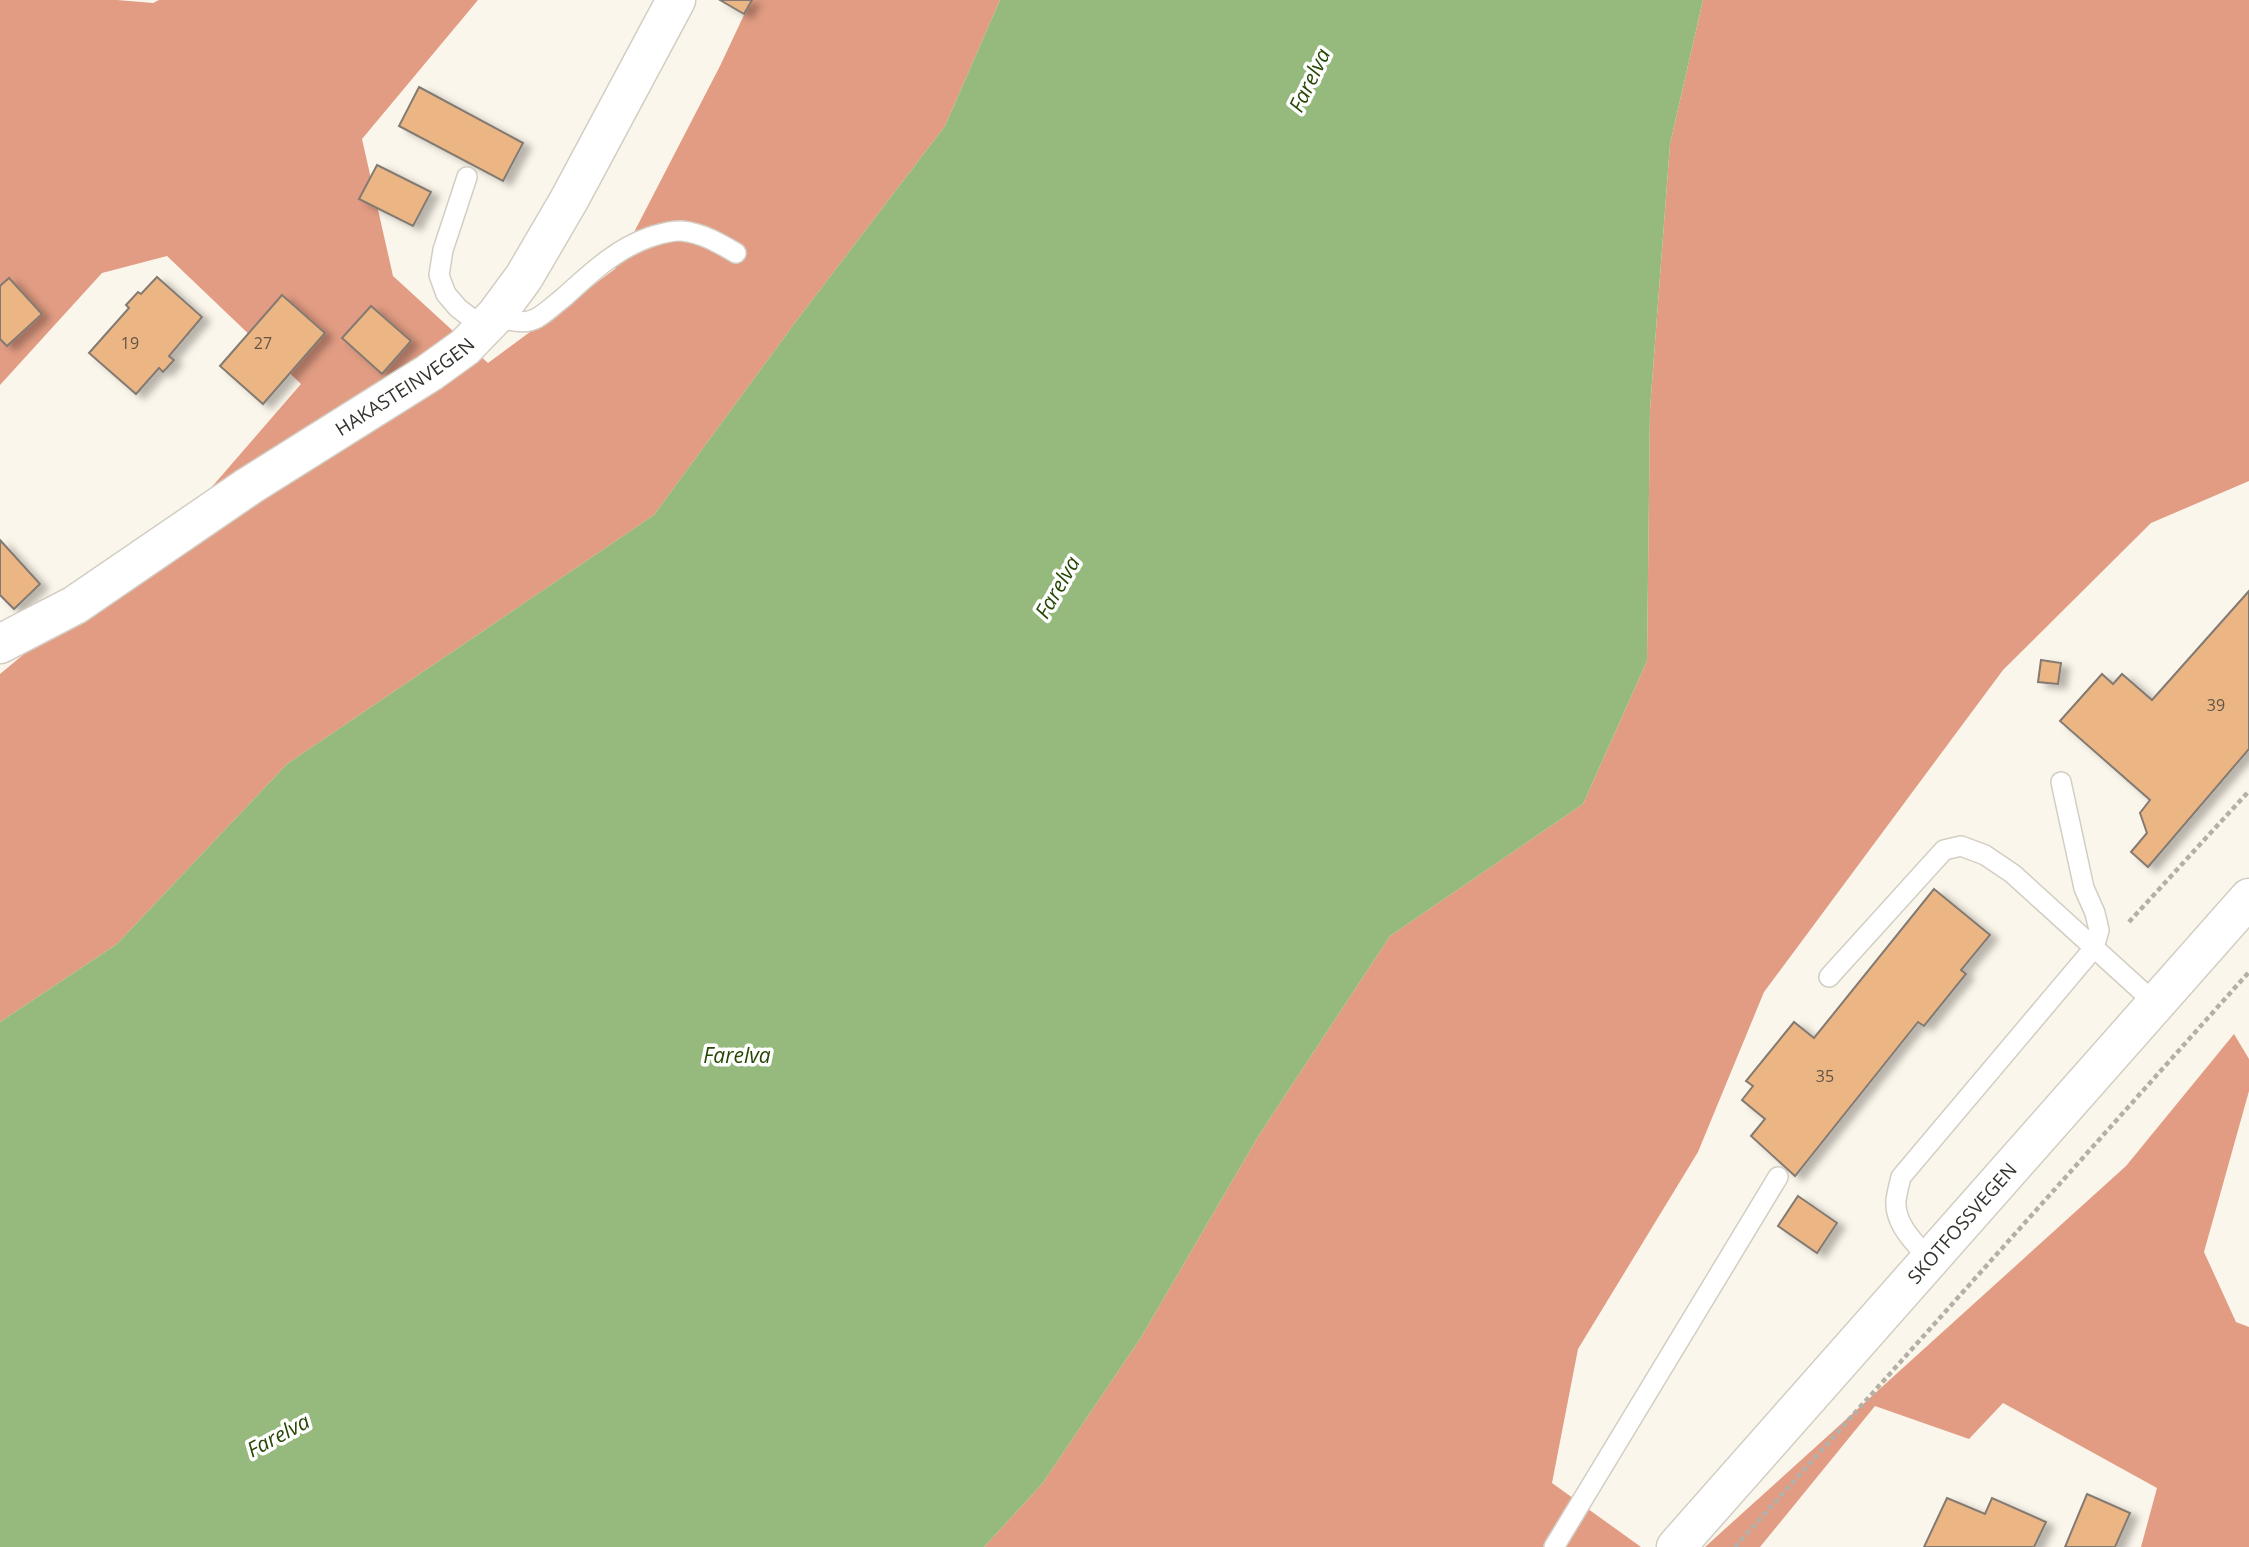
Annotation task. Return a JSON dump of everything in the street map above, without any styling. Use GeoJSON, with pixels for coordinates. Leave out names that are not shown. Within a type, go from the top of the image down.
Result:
{"type":"FeatureCollection","features":[{"type":"Feature","properties":{"kind":"street","name":"HAKASTEINVEGEN"},"geometry":{"type":"LineString","coordinates":[[0,644],[75,605],[249,486],[429,373],[464,347],[490,321],[524,277],[569,200],[676,0]]}},
{"type":"Feature","properties":{"kind":"street","name":"SKOTFOSSVEGEN"},"geometry":{"type":"LineString","coordinates":[[1676,1547],[2249,898]]}},
{"type":"Feature","properties":{"kind":"lane"},"geometry":{"type":"LineString","coordinates":[[467,177],[443,250],[439,275],[446,294],[458,308],[490,321],[536,319],[612,255],[662,233],[679,230],[695,233],[713,239],[736,253]]}},
{"type":"Feature","properties":{"kind":"lane"},"geometry":{"type":"LineString","coordinates":[[1930,1260],[1906,1233],[1898,1216],[1895,1202],[1901,1177],[2097,951],[2099,930],[2084,888],[2061,782]]}},
{"type":"Feature","properties":{"kind":"lane"},"geometry":{"type":"LineString","coordinates":[[1829,977],[1944,850],[1961,846],[1985,855],[2013,874],[2156,1004]]}},
{"type":"Feature","properties":{"kind":"lane"},"geometry":{"type":"LineString","coordinates":[[1554,1547],[1779,1177]]}},
{"type":"Feature","properties":{"kind":"path"},"geometry":{"type":"LineString","coordinates":[[2097,951],[2249,791]]}},
{"type":"Feature","properties":{"kind":"path"},"geometry":{"type":"LineString","coordinates":[[1735,1547],[2249,972]]}},
{"type":"Feature","properties":{"kind":"shaded area"},"geometry":{"type":"Polygon","coordinates":[[[0,0],[117,0],[153,3],[159,0],[478,0],[362,139],[393,276],[488,363],[615,269],[720,66],[751,0],[1000,0],[945,126],[797,320],[654,515],[287,764],[117,944],[0,1022],[0,674],[178,526],[301,384],[167,256],[102,273],[0,385],[0,0]]]}},
{"type":"Feature","properties":{"kind":"shaded area"},"geometry":{"type":"Polygon","coordinates":[[[1703,0],[2249,0],[2249,481],[2151,523],[2003,670],[1764,992],[1698,1152],[1578,1349],[1552,1483],[1641,1547],[984,1547],[1042,1484],[1140,1339],[1259,1135],[1390,936],[1583,804],[1647,661],[1650,409],[1670,144],[1703,0]]]}},
{"type":"Feature","properties":{"kind":"shaded area"},"geometry":{"type":"Polygon","coordinates":[[[2234,1034],[2249,1059],[2249,1091],[2204,1252],[2236,1322],[2249,1327],[2249,1547],[2141,1547],[2157,1488],[2003,1403],[1969,1439],[1875,1406],[1760,1547],[1705,1547],[2126,1166],[2234,1034]]]}},
{"type":"Feature","properties":{"kind":"water","name":"Farelva"},"geometry":{"type":"Polygon","coordinates":[[[1000,0],[1703,0],[1670,144],[1650,409],[1647,661],[1583,804],[1390,936],[1259,1135],[1140,1339],[1042,1484],[984,1547],[0,1547],[0,1022],[117,944],[287,764],[654,515],[797,320],[945,126],[1000,0]]]}},
{"type":"Feature","properties":{"kind":"building"},"geometry":{"type":"Polygon","coordinates":[[[720,0],[752,0],[744,14],[720,0]]]}},
{"type":"Feature","properties":{"kind":"building"},"geometry":{"type":"Polygon","coordinates":[[[419,87],[523,143],[503,181],[399,126],[419,87]]]}},
{"type":"Feature","properties":{"kind":"building"},"geometry":{"type":"Polygon","coordinates":[[[377,165],[431,192],[413,226],[359,199],[377,165]]]}},
{"type":"Feature","properties":{"kind":"building"},"geometry":{"type":"Polygon","coordinates":[[[157,277],[202,317],[169,356],[174,360],[163,372],[159,368],[136,394],[89,353],[129,308],[126,305],[157,277]]]}},
{"type":"Feature","properties":{"kind":"building"},"geometry":{"type":"Polygon","coordinates":[[[9,278],[42,314],[7,346],[0,339],[0,286],[9,278]]]}},
{"type":"Feature","properties":{"kind":"building"},"geometry":{"type":"Polygon","coordinates":[[[282,295],[325,333],[263,404],[220,366],[282,295]]]}},
{"type":"Feature","properties":{"kind":"building"},"geometry":{"type":"Polygon","coordinates":[[[371,306],[411,341],[382,374],[342,338],[371,306]]]}},
{"type":"Feature","properties":{"kind":"building"},"geometry":{"type":"Polygon","coordinates":[[[0,540],[40,584],[14,609],[0,595],[0,540]]]}},
{"type":"Feature","properties":{"kind":"building"},"geometry":{"type":"Polygon","coordinates":[[[2249,591],[2249,749],[2148,867],[2131,852],[2147,833],[2140,813],[2150,800],[2060,721],[2102,674],[2113,684],[2122,674],[2152,700],[2249,591]]]}},
{"type":"Feature","properties":{"kind":"building"},"geometry":{"type":"Polygon","coordinates":[[[2041,660],[2061,663],[2058,684],[2038,682],[2041,660]]]}},
{"type":"Feature","properties":{"kind":"building"},"geometry":{"type":"Polygon","coordinates":[[[1934,889],[1990,935],[1961,970],[1966,974],[1924,1026],[1918,1022],[1795,1176],[1751,1136],[1765,1119],[1742,1100],[1753,1086],[1746,1081],[1794,1022],[1814,1038],[1934,889]]]}},
{"type":"Feature","properties":{"kind":"building"},"geometry":{"type":"Polygon","coordinates":[[[1798,1196],[1837,1223],[1817,1253],[1778,1226],[1798,1196]]]}},
{"type":"Feature","properties":{"kind":"building"},"geometry":{"type":"Polygon","coordinates":[[[2087,1494],[2130,1513],[2115,1547],[2065,1547],[2087,1494]]]}},
{"type":"Feature","properties":{"kind":"building"},"geometry":{"type":"Polygon","coordinates":[[[1947,1498],[1985,1514],[1992,1498],[2046,1522],[2034,1547],[1924,1547],[1947,1498]]]}}]}
